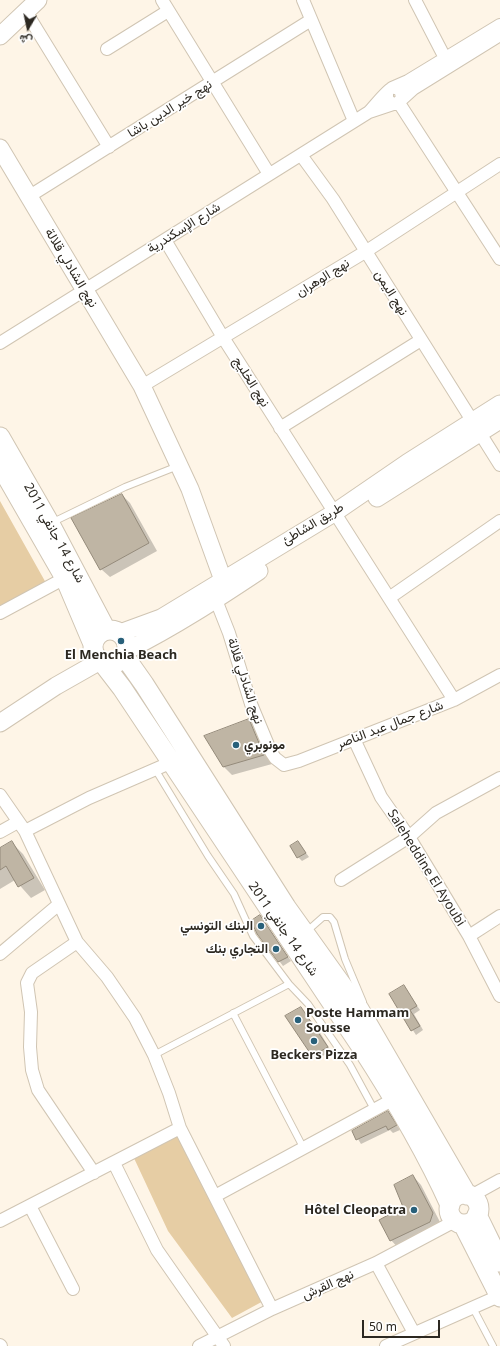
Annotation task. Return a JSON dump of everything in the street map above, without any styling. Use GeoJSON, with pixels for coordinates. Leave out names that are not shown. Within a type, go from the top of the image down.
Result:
{"type":"FeatureCollection","features":[{"type":"Feature","properties":{"kind":"main road","name":"شارع 14 جانفي 2011"},"geometry":{"type":"LineString","coordinates":[[0,437],[113,632]]}},
{"type":"Feature","properties":{"kind":"main road","name":"شارع 14 جانفي 2011"},"geometry":{"type":"LineString","coordinates":[[0,465],[65,578],[97,654],[122,688],[163,766],[252,885],[322,986],[394,1099],[437,1177],[461,1216],[500,1297]]}},
{"type":"Feature","properties":{"kind":"main road"},"geometry":{"type":"LineString","coordinates":[[113,632],[128,644],[126,654],[117,664],[106,664],[97,654],[96,638],[113,632]]}},
{"type":"Feature","properties":{"kind":"main road","name":"شارع 14 جانفي 2011"},"geometry":{"type":"LineString","coordinates":[[126,654],[286,907],[306,933],[358,1009],[469,1195],[478,1205],[461,1216]]}},
{"type":"Feature","properties":{"kind":"main road","name":"شارع 14 جانفي 2011"},"geometry":{"type":"LineString","coordinates":[[461,1216],[500,1262]]}},
{"type":"Feature","properties":{"kind":"street"},"geometry":{"type":"LineString","coordinates":[[0,36],[38,0]]}},
{"type":"Feature","properties":{"kind":"street"},"geometry":{"type":"LineString","coordinates":[[162,0],[269,174]]}},
{"type":"Feature","properties":{"kind":"street"},"geometry":{"type":"LineString","coordinates":[[303,0],[354,121]]}},
{"type":"Feature","properties":{"kind":"street"},"geometry":{"type":"LineString","coordinates":[[415,0],[445,58]]}},
{"type":"Feature","properties":{"kind":"street"},"geometry":{"type":"LineString","coordinates":[[107,49],[168,11]]}},
{"type":"Feature","properties":{"kind":"street"},"geometry":{"type":"LineString","coordinates":[[26,12],[110,147]]}},
{"type":"Feature","properties":{"kind":"street","name":"نهج خير الدين باشا"},"geometry":{"type":"LineString","coordinates":[[28,197],[311,20]]}},
{"type":"Feature","properties":{"kind":"street"},"geometry":{"type":"LineString","coordinates":[[369,112],[390,91],[500,25]]}},
{"type":"Feature","properties":{"kind":"street"},"geometry":{"type":"LineString","coordinates":[[369,112],[398,102],[413,89],[500,35]]}},
{"type":"Feature","properties":{"kind":"street"},"geometry":{"type":"LineString","coordinates":[[390,91],[388,101],[398,102]]}},
{"type":"Feature","properties":{"kind":"street"},"geometry":{"type":"LineString","coordinates":[[398,102],[500,259]]}},
{"type":"Feature","properties":{"kind":"street","name":"شارع الإسكندرية"},"geometry":{"type":"LineString","coordinates":[[0,343],[369,112]]}},
{"type":"Feature","properties":{"kind":"street","name":"نهج الشادلي قلالة"},"geometry":{"type":"LineString","coordinates":[[0,148],[142,386],[180,465],[203,522],[223,580]]}},
{"type":"Feature","properties":{"kind":"street","name":"نهج اليمن"},"geometry":{"type":"LineString","coordinates":[[301,155],[332,200],[500,465]]}},
{"type":"Feature","properties":{"kind":"street","name":"نهج الوهران"},"geometry":{"type":"LineString","coordinates":[[142,386],[224,339],[365,252],[500,164]]}},
{"type":"Feature","properties":{"kind":"street","name":"نهج الخليج"},"geometry":{"type":"LineString","coordinates":[[165,240],[224,339],[454,700]]}},
{"type":"Feature","properties":{"kind":"street"},"geometry":{"type":"LineString","coordinates":[[280,428],[421,340]]}},
{"type":"Feature","properties":{"kind":"street","name":"طريق الشاطئ"},"geometry":{"type":"LineString","coordinates":[[113,632],[161,618],[223,580],[394,486],[476,427],[500,404]]}},
{"type":"Feature","properties":{"kind":"street","name":"طريق الشاطئ"},"geometry":{"type":"LineString","coordinates":[[476,427],[500,420]]}},
{"type":"Feature","properties":{"kind":"street","name":"طريق الشاطئ"},"geometry":{"type":"LineString","coordinates":[[126,654],[216,600],[337,518]]}},
{"type":"Feature","properties":{"kind":"street"},"geometry":{"type":"LineString","coordinates":[[389,598],[500,522]]}},
{"type":"Feature","properties":{"kind":"street"},"geometry":{"type":"LineString","coordinates":[[0,613],[65,578]]}},
{"type":"Feature","properties":{"kind":"street","name":"نهج الشادلي قلالة"},"geometry":{"type":"LineString","coordinates":[[216,600],[229,633],[251,704],[271,752],[277,760]]}},
{"type":"Feature","properties":{"kind":"street"},"geometry":{"type":"LineString","coordinates":[[0,723],[56,686],[97,654]]}},
{"type":"Feature","properties":{"kind":"street","name":"شارع جمال عبد الناصر"},"geometry":{"type":"LineString","coordinates":[[277,760],[284,764],[291,764],[454,700],[500,676]]}},
{"type":"Feature","properties":{"kind":"street","name":"Saleheddine El Ayoubi"},"geometry":{"type":"LineString","coordinates":[[354,738],[381,797],[409,837],[469,936],[500,996]]}},
{"type":"Feature","properties":{"kind":"street"},"geometry":{"type":"LineString","coordinates":[[0,832],[21,826],[163,766]]}},
{"type":"Feature","properties":{"kind":"street"},"geometry":{"type":"LineString","coordinates":[[341,880],[409,837],[436,813],[500,778]]}},
{"type":"Feature","properties":{"kind":"street"},"geometry":{"type":"LineString","coordinates":[[0,795],[21,826],[77,942],[122,997],[135,1018],[154,1055],[169,1093],[180,1128],[272,1309]]}},
{"type":"Feature","properties":{"kind":"street"},"geometry":{"type":"LineString","coordinates":[[0,954],[58,905]]}},
{"type":"Feature","properties":{"kind":"street"},"geometry":{"type":"LineString","coordinates":[[469,936],[500,916]]}},
{"type":"Feature","properties":{"kind":"street"},"geometry":{"type":"LineString","coordinates":[[77,942],[32,972],[27,983],[31,1012],[30,1047],[32,1070],[38,1090],[94,1173]]}},
{"type":"Feature","properties":{"kind":"street"},"geometry":{"type":"LineString","coordinates":[[215,1196],[303,1147],[375,1111],[394,1099]]}},
{"type":"Feature","properties":{"kind":"street"},"geometry":{"type":"LineString","coordinates":[[0,1220],[180,1128]]}},
{"type":"Feature","properties":{"kind":"street"},"geometry":{"type":"LineString","coordinates":[[114,1163],[157,1250],[222,1341]]}},
{"type":"Feature","properties":{"kind":"street"},"geometry":{"type":"LineString","coordinates":[[469,1195],[500,1180]]}},
{"type":"Feature","properties":{"kind":"street"},"geometry":{"type":"LineString","coordinates":[[30,1206],[72,1289]]}},
{"type":"Feature","properties":{"kind":"street","name":"نهج القرش"},"geometry":{"type":"LineString","coordinates":[[199,1346],[222,1341],[272,1309],[376,1263],[461,1216]]}},
{"type":"Feature","properties":{"kind":"street"},"geometry":{"type":"LineString","coordinates":[[376,1263],[414,1333]]}},
{"type":"Feature","properties":{"kind":"street"},"geometry":{"type":"LineString","coordinates":[[386,1346],[500,1297]]}},
{"type":"Feature","properties":{"kind":"lane"},"geometry":{"type":"LineString","coordinates":[[50,524],[125,487],[180,465]]}},
{"type":"Feature","properties":{"kind":"lane"},"geometry":{"type":"LineString","coordinates":[[163,766],[208,856],[234,894],[253,936],[289,984],[308,1004],[350,1065],[375,1111]]}},
{"type":"Feature","properties":{"kind":"lane"},"geometry":{"type":"LineString","coordinates":[[306,933],[323,917],[330,917],[334,922],[345,959],[363,1001],[364,1008],[358,1009]]}},
{"type":"Feature","properties":{"kind":"lane"},"geometry":{"type":"LineString","coordinates":[[154,1055],[289,984]]}},
{"type":"Feature","properties":{"kind":"lane"},"geometry":{"type":"LineString","coordinates":[[233,1013],[303,1147]]}},
{"type":"Feature","properties":{"kind":"lane"},"geometry":{"type":"LineString","coordinates":[[473,1308],[493,1346]]}},
{"type":"Feature","properties":{"kind":"shaded area"},"geometry":{"type":"Polygon","coordinates":[[[0,501],[46,583],[0,607],[0,501]]]}},
{"type":"Feature","properties":{"kind":"shaded area"},"geometry":{"type":"Polygon","coordinates":[[[186,1130],[267,1299],[232,1318],[168,1231],[133,1156],[186,1130]]]}},
{"type":"Feature","properties":{"kind":"building"},"geometry":{"type":"Polygon","coordinates":[[[122,494],[149,543],[100,570],[71,518],[122,494]]]}},
{"type":"Feature","properties":{"kind":"building","name":"مونوبري"},"geometry":{"type":"Polygon","coordinates":[[[249,719],[264,755],[223,767],[204,736],[249,719]]]}},
{"type":"Feature","properties":{"kind":"building"},"geometry":{"type":"Polygon","coordinates":[[[12,841],[34,878],[18,887],[6,866],[0,870],[0,848],[12,841]]]}},
{"type":"Feature","properties":{"kind":"building"},"geometry":{"type":"Polygon","coordinates":[[[298,841],[306,853],[297,858],[290,846],[298,841]]]}},
{"type":"Feature","properties":{"kind":"building"},"geometry":{"type":"Polygon","coordinates":[[[260,915],[288,957],[278,962],[257,934],[251,921],[260,915]]]}},
{"type":"Feature","properties":{"kind":"building"},"geometry":{"type":"Polygon","coordinates":[[[404,985],[417,1006],[410,1010],[420,1026],[411,1031],[389,994],[404,985]]]}},
{"type":"Feature","properties":{"kind":"building"},"geometry":{"type":"Polygon","coordinates":[[[301,1007],[328,1047],[312,1056],[285,1016],[301,1007]]]}},
{"type":"Feature","properties":{"kind":"building"},"geometry":{"type":"Polygon","coordinates":[[[388,1111],[397,1125],[388,1130],[386,1126],[356,1140],[352,1131],[388,1111]]]}},
{"type":"Feature","properties":{"kind":"building","name":"Hôtel Cleopatra"},"geometry":{"type":"Polygon","coordinates":[[[413,1175],[433,1213],[430,1222],[390,1241],[379,1220],[403,1207],[394,1185],[413,1175]]]}},
{"type":"Feature","properties":{"kind":"place","name":"El Menchia Beach"},"geometry":{"type":"Point","coordinates":[121,641]}},
{"type":"Feature","properties":{"kind":"place","name":"مونوبري"},"geometry":{"type":"Point","coordinates":[236,745]}},
{"type":"Feature","properties":{"kind":"place","name":"البنك التونسي"},"geometry":{"type":"Point","coordinates":[261,926]}},
{"type":"Feature","properties":{"kind":"place","name":"التجاري بنك"},"geometry":{"type":"Point","coordinates":[276,949]}},
{"type":"Feature","properties":{"kind":"place","name":"Poste Hammam Sousse"},"geometry":{"type":"Point","coordinates":[298,1020]}},
{"type":"Feature","properties":{"kind":"place","name":"Beckers Pizza"},"geometry":{"type":"Point","coordinates":[314,1041]}},
{"type":"Feature","properties":{"kind":"place","name":"Hôtel Cleopatra"},"geometry":{"type":"Point","coordinates":[414,1210]}}]}
